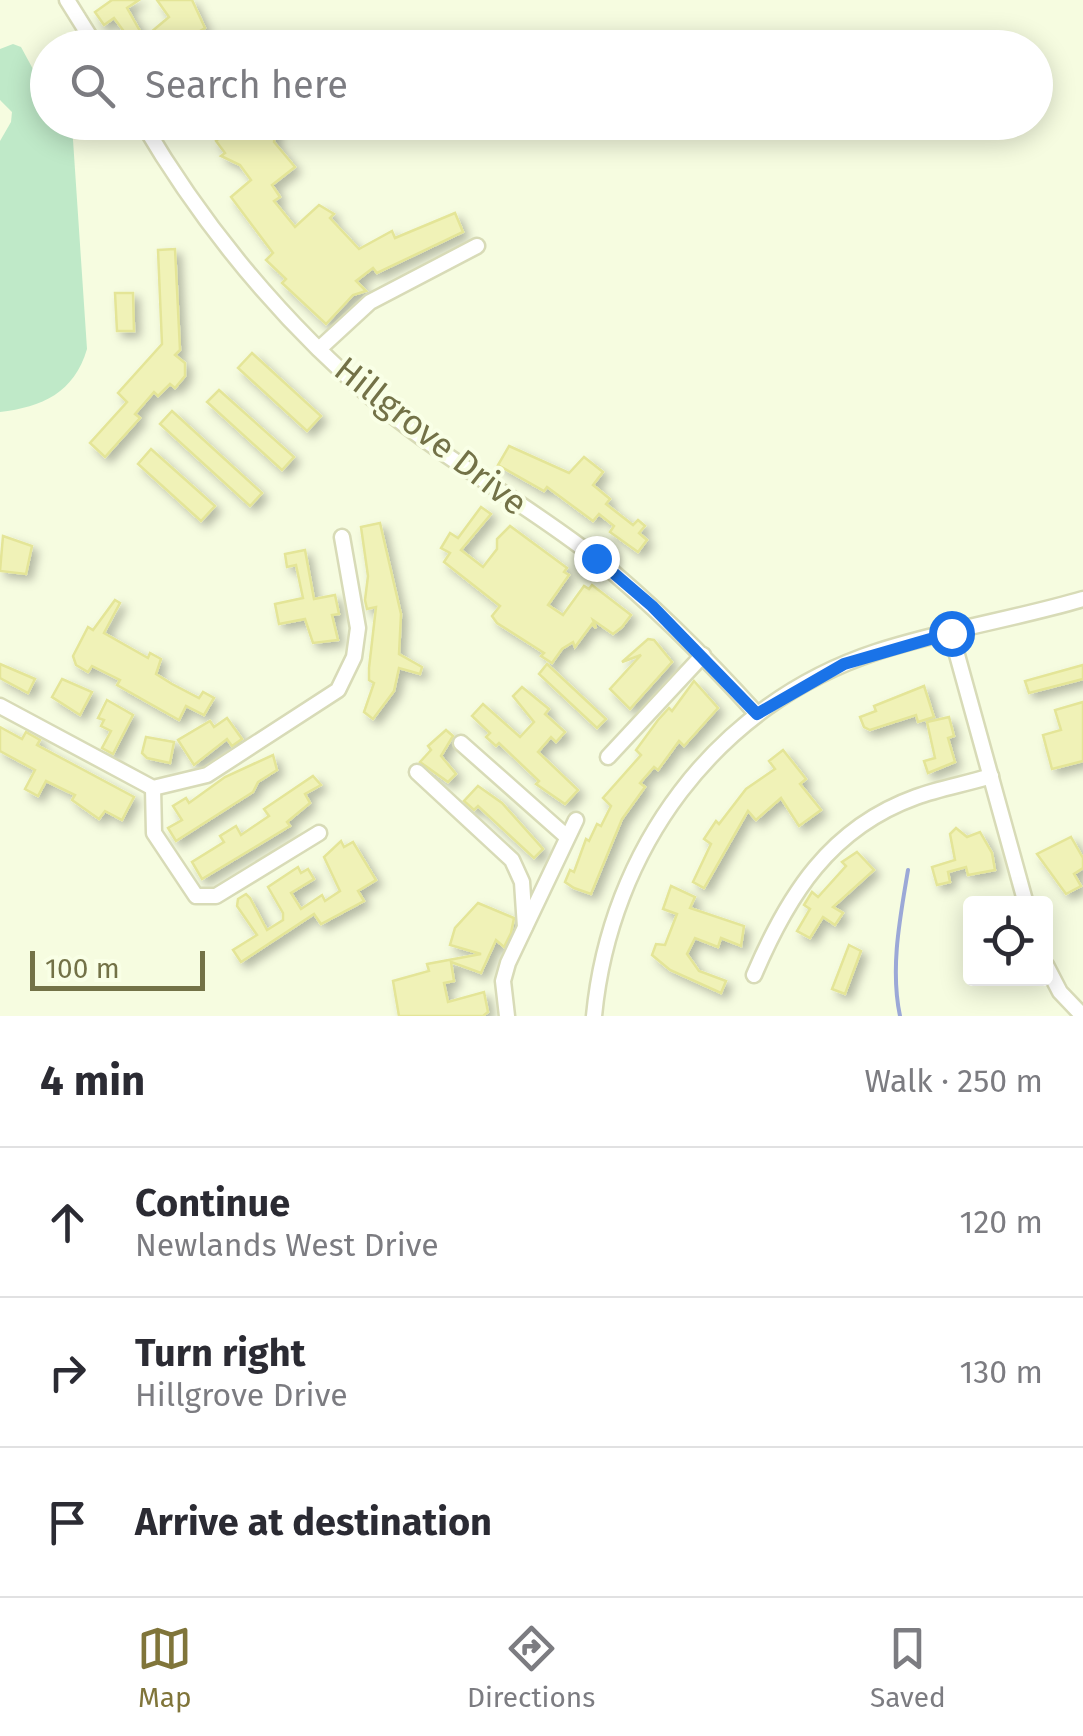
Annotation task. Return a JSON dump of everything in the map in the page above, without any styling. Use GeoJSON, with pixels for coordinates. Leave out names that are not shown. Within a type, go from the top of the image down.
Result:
{"type":"FeatureCollection","features":[{"type":"Feature","properties":{"kind":"street"},"geometry":{"type":"LineString","coordinates":[[66,0],[85,30]]}},
{"type":"Feature","properties":{"kind":"street","name":"Hillgrove Drive"},"geometry":{"type":"LineString","coordinates":[[154,140],[217,232],[269,298],[319,349],[432,445],[596,558],[704,655],[757,714]]}},
{"type":"Feature","properties":{"kind":"street"},"geometry":{"type":"LineString","coordinates":[[319,349],[370,302],[477,246]]}},
{"type":"Feature","properties":{"kind":"street"},"geometry":{"type":"LineString","coordinates":[[0,706],[153,788],[207,775],[338,690],[354,656],[358,628],[342,537]]}},
{"type":"Feature","properties":{"kind":"street"},"geometry":{"type":"LineString","coordinates":[[594,1016],[612,920],[646,840],[694,773],[757,714],[844,664],[1083,599]]}},
{"type":"Feature","properties":{"kind":"street"},"geometry":{"type":"LineString","coordinates":[[951,633],[1024,896]]}},
{"type":"Feature","properties":{"kind":"street"},"geometry":{"type":"LineString","coordinates":[[608,757],[704,655]]}},
{"type":"Feature","properties":{"kind":"street"},"geometry":{"type":"LineString","coordinates":[[462,742],[567,837]]}},
{"type":"Feature","properties":{"kind":"street"},"geometry":{"type":"LineString","coordinates":[[417,772],[512,860],[522,882],[526,928]]}},
{"type":"Feature","properties":{"kind":"street"},"geometry":{"type":"LineString","coordinates":[[754,975],[798,886],[830,847],[877,814],[991,776]]}},
{"type":"Feature","properties":{"kind":"street"},"geometry":{"type":"LineString","coordinates":[[153,788],[154,834],[196,896],[216,896],[319,833]]}},
{"type":"Feature","properties":{"kind":"street"},"geometry":{"type":"LineString","coordinates":[[507,1016],[503,981],[576,820]]}},
{"type":"Feature","properties":{"kind":"street"},"geometry":{"type":"LineString","coordinates":[[1053,978],[1082,1016]]}},
{"type":"Feature","properties":{"kind":"green space"},"geometry":{"type":"Polygon","coordinates":[[[13,44],[21,47],[30,64],[30,140],[73,140],[87,349],[74,377],[54,395],[0,412],[0,141],[12,112],[0,100],[0,49],[13,44]]]}},
{"type":"Feature","properties":{"kind":"building"},"geometry":{"type":"Polygon","coordinates":[[[112,0],[139,0],[127,8],[139,30],[123,30],[114,18],[104,25],[95,12],[112,0]]]}},
{"type":"Feature","properties":{"kind":"building"},"geometry":{"type":"Polygon","coordinates":[[[157,0],[192,0],[205,28],[154,30],[169,17],[157,0]]]}},
{"type":"Feature","properties":{"kind":"building"},"geometry":{"type":"Polygon","coordinates":[[[274,140],[295,167],[272,185],[280,197],[274,201],[295,227],[319,205],[334,214],[330,218],[359,249],[392,231],[395,238],[455,213],[463,232],[377,273],[373,268],[356,281],[366,291],[353,295],[326,324],[282,283],[286,279],[266,260],[273,253],[231,197],[251,180],[240,165],[221,156],[225,153],[216,141],[274,140]]]}},
{"type":"Feature","properties":{"kind":"building"},"geometry":{"type":"Polygon","coordinates":[[[175,249],[180,350],[175,355],[185,363],[185,376],[175,388],[170,384],[158,396],[154,392],[135,414],[140,418],[105,457],[90,443],[127,402],[118,393],[162,344],[158,250],[175,249]]]}},
{"type":"Feature","properties":{"kind":"building"},"geometry":{"type":"Polygon","coordinates":[[[115,293],[133,293],[134,331],[117,331],[115,293]]]}},
{"type":"Feature","properties":{"kind":"building"},"geometry":{"type":"Polygon","coordinates":[[[252,353],[321,416],[307,431],[238,368],[252,353]]]}},
{"type":"Feature","properties":{"kind":"building"},"geometry":{"type":"Polygon","coordinates":[[[219,390],[294,457],[282,470],[207,402],[219,390]]]}},
{"type":"Feature","properties":{"kind":"building"},"geometry":{"type":"Polygon","coordinates":[[[172,411],[262,493],[250,506],[160,424],[172,411]]]}},
{"type":"Feature","properties":{"kind":"building"},"geometry":{"type":"Polygon","coordinates":[[[509,446],[569,473],[584,457],[603,472],[593,485],[610,499],[606,504],[633,525],[638,520],[645,526],[639,533],[647,540],[638,552],[610,532],[614,526],[599,514],[593,521],[547,487],[544,491],[498,465],[509,446]]]}},
{"type":"Feature","properties":{"kind":"building"},"geometry":{"type":"Polygon","coordinates":[[[151,449],[215,506],[201,521],[138,464],[151,449]]]}},
{"type":"Feature","properties":{"kind":"building"},"geometry":{"type":"Polygon","coordinates":[[[481,507],[491,514],[461,550],[483,567],[497,549],[497,539],[510,526],[567,568],[564,572],[569,575],[548,605],[563,615],[584,586],[589,589],[592,585],[631,615],[622,627],[613,634],[593,620],[596,628],[592,624],[575,647],[573,642],[562,649],[552,663],[541,656],[544,653],[497,623],[492,616],[500,606],[444,562],[450,553],[441,548],[450,533],[458,538],[481,507]]]}},
{"type":"Feature","properties":{"kind":"building"},"geometry":{"type":"Polygon","coordinates":[[[380,523],[401,614],[399,654],[422,667],[420,674],[399,668],[394,691],[373,719],[364,712],[374,683],[369,680],[369,668],[376,607],[367,609],[365,600],[368,576],[361,527],[380,523]]]}},
{"type":"Feature","properties":{"kind":"building"},"geometry":{"type":"Polygon","coordinates":[[[3,536],[32,546],[26,574],[0,571],[3,536]]]}},
{"type":"Feature","properties":{"kind":"building"},"geometry":{"type":"Polygon","coordinates":[[[305,550],[314,599],[335,595],[339,614],[332,615],[338,640],[313,643],[305,619],[279,624],[275,604],[303,598],[296,565],[287,567],[285,554],[305,550]]]}},
{"type":"Feature","properties":{"kind":"building"},"geometry":{"type":"Polygon","coordinates":[[[115,600],[120,603],[104,633],[148,658],[150,653],[161,659],[156,674],[172,684],[199,698],[203,692],[214,698],[204,715],[186,706],[179,720],[117,685],[120,680],[92,666],[88,672],[76,665],[73,656],[88,627],[93,630],[115,600]]]}},
{"type":"Feature","properties":{"kind":"building"},"geometry":{"type":"Polygon","coordinates":[[[648,639],[654,640],[672,662],[630,709],[610,689],[641,655],[622,662],[648,639]]]}},
{"type":"Feature","properties":{"kind":"building"},"geometry":{"type":"Polygon","coordinates":[[[0,664],[35,679],[28,693],[0,678],[0,664]]]}},
{"type":"Feature","properties":{"kind":"building"},"geometry":{"type":"Polygon","coordinates":[[[547,664],[606,719],[597,728],[539,674],[547,664]]]}},
{"type":"Feature","properties":{"kind":"building"},"geometry":{"type":"Polygon","coordinates":[[[1083,665],[1083,679],[1029,693],[1025,681],[1083,665]]]}},
{"type":"Feature","properties":{"kind":"building"},"geometry":{"type":"Polygon","coordinates":[[[62,679],[92,692],[80,715],[52,697],[62,679]]]}},
{"type":"Feature","properties":{"kind":"building"},"geometry":{"type":"Polygon","coordinates":[[[694,681],[718,708],[684,746],[679,741],[658,770],[654,767],[640,783],[645,787],[622,819],[591,894],[574,888],[565,882],[570,870],[574,872],[586,839],[589,841],[597,824],[601,826],[611,806],[603,798],[641,755],[636,750],[658,720],[669,708],[672,711],[694,681]]]}},
{"type":"Feature","properties":{"kind":"building"},"geometry":{"type":"Polygon","coordinates":[[[924,686],[934,717],[918,722],[916,715],[870,730],[864,727],[860,717],[876,711],[874,706],[924,686]]]}},
{"type":"Feature","properties":{"kind":"building"},"geometry":{"type":"Polygon","coordinates":[[[522,687],[549,709],[545,714],[565,732],[556,742],[551,737],[538,752],[578,790],[565,804],[536,784],[539,781],[499,743],[496,746],[486,737],[490,733],[472,716],[483,704],[520,737],[534,722],[513,696],[522,687]]]}},
{"type":"Feature","properties":{"kind":"building"},"geometry":{"type":"Polygon","coordinates":[[[107,700],[133,715],[113,754],[102,748],[111,731],[101,726],[104,720],[98,718],[107,700]]]}},
{"type":"Feature","properties":{"kind":"building"},"geometry":{"type":"Polygon","coordinates":[[[1083,702],[1083,761],[1052,769],[1043,735],[1061,730],[1055,710],[1083,702]]]}},
{"type":"Feature","properties":{"kind":"building"},"geometry":{"type":"Polygon","coordinates":[[[949,717],[954,736],[948,738],[955,762],[928,773],[924,761],[935,758],[927,722],[949,717]]]}},
{"type":"Feature","properties":{"kind":"building"},"geometry":{"type":"Polygon","coordinates":[[[227,718],[242,739],[232,746],[227,739],[194,765],[178,740],[210,721],[214,727],[227,718]]]}},
{"type":"Feature","properties":{"kind":"building"},"geometry":{"type":"Polygon","coordinates":[[[0,727],[22,739],[26,732],[40,740],[37,745],[134,797],[122,820],[105,811],[99,819],[72,800],[75,795],[46,781],[38,796],[25,789],[35,770],[0,751],[0,727]]]}},
{"type":"Feature","properties":{"kind":"building"},"geometry":{"type":"Polygon","coordinates":[[[446,730],[453,736],[441,756],[456,774],[448,782],[420,762],[431,750],[428,746],[446,730]]]}},
{"type":"Feature","properties":{"kind":"building"},"geometry":{"type":"Polygon","coordinates":[[[146,737],[174,742],[170,763],[147,758],[142,753],[146,737]]]}},
{"type":"Feature","properties":{"kind":"building"},"geometry":{"type":"Polygon","coordinates":[[[783,750],[806,779],[800,784],[821,810],[799,826],[781,798],[756,820],[748,811],[704,888],[693,882],[711,844],[704,839],[716,821],[719,824],[746,789],[775,769],[769,761],[783,750]]]}},
{"type":"Feature","properties":{"kind":"building"},"geometry":{"type":"Polygon","coordinates":[[[273,755],[277,770],[258,782],[253,792],[176,841],[168,828],[182,820],[173,806],[186,798],[189,803],[225,777],[273,755]]]}},
{"type":"Feature","properties":{"kind":"building"},"geometry":{"type":"Polygon","coordinates":[[[313,776],[321,785],[305,794],[310,803],[287,822],[290,826],[202,879],[192,862],[224,842],[220,836],[236,826],[241,835],[269,816],[264,809],[313,776]]]}},
{"type":"Feature","properties":{"kind":"building"},"geometry":{"type":"Polygon","coordinates":[[[478,786],[502,803],[543,849],[534,858],[478,806],[474,810],[464,801],[478,786]]]}},
{"type":"Feature","properties":{"kind":"building"},"geometry":{"type":"Polygon","coordinates":[[[956,828],[967,837],[980,832],[992,853],[995,870],[968,875],[966,867],[948,872],[950,882],[937,885],[932,867],[955,860],[950,834],[956,828]]]}},
{"type":"Feature","properties":{"kind":"building"},"geometry":{"type":"Polygon","coordinates":[[[1071,837],[1083,858],[1083,868],[1074,874],[1081,886],[1066,894],[1037,854],[1071,837]]]}},
{"type":"Feature","properties":{"kind":"building"},"geometry":{"type":"Polygon","coordinates":[[[341,841],[344,847],[353,842],[376,880],[358,891],[364,901],[321,924],[314,914],[241,962],[233,950],[257,935],[237,906],[238,899],[246,894],[250,898],[267,930],[283,920],[268,887],[298,867],[301,873],[308,869],[314,879],[291,893],[301,909],[322,895],[325,901],[340,891],[324,857],[341,841]]]}},
{"type":"Feature","properties":{"kind":"building"},"geometry":{"type":"Polygon","coordinates":[[[857,852],[874,870],[833,907],[843,913],[835,925],[823,917],[810,938],[797,931],[810,909],[804,905],[812,892],[818,897],[846,866],[842,862],[857,852]]]}},
{"type":"Feature","properties":{"kind":"building"},"geometry":{"type":"Polygon","coordinates":[[[671,886],[695,897],[690,908],[744,926],[741,946],[721,938],[718,947],[695,938],[687,954],[699,971],[726,981],[721,993],[670,970],[652,955],[656,944],[665,945],[677,914],[663,909],[671,886]]]}},
{"type":"Feature","properties":{"kind":"building"},"geometry":{"type":"Polygon","coordinates":[[[478,903],[514,918],[511,933],[504,947],[496,940],[481,973],[451,962],[454,981],[444,983],[448,1002],[484,992],[488,1012],[483,1016],[399,1016],[393,981],[429,971],[427,964],[481,954],[450,945],[455,928],[478,903]]]}},
{"type":"Feature","properties":{"kind":"building"},"geometry":{"type":"Polygon","coordinates":[[[849,945],[861,951],[845,994],[832,989],[849,945]]]}},
{"type":"Feature","properties":{"kind":"waterway"},"geometry":{"type":"LineString","coordinates":[[900,1016],[896,961],[908,870]]}},
{"type":"Feature","properties":{"kind":"route"},"geometry":{"type":"LineString","coordinates":[[596,558],[704,655],[757,714],[844,664],[878,651],[951,633]]}}]}
